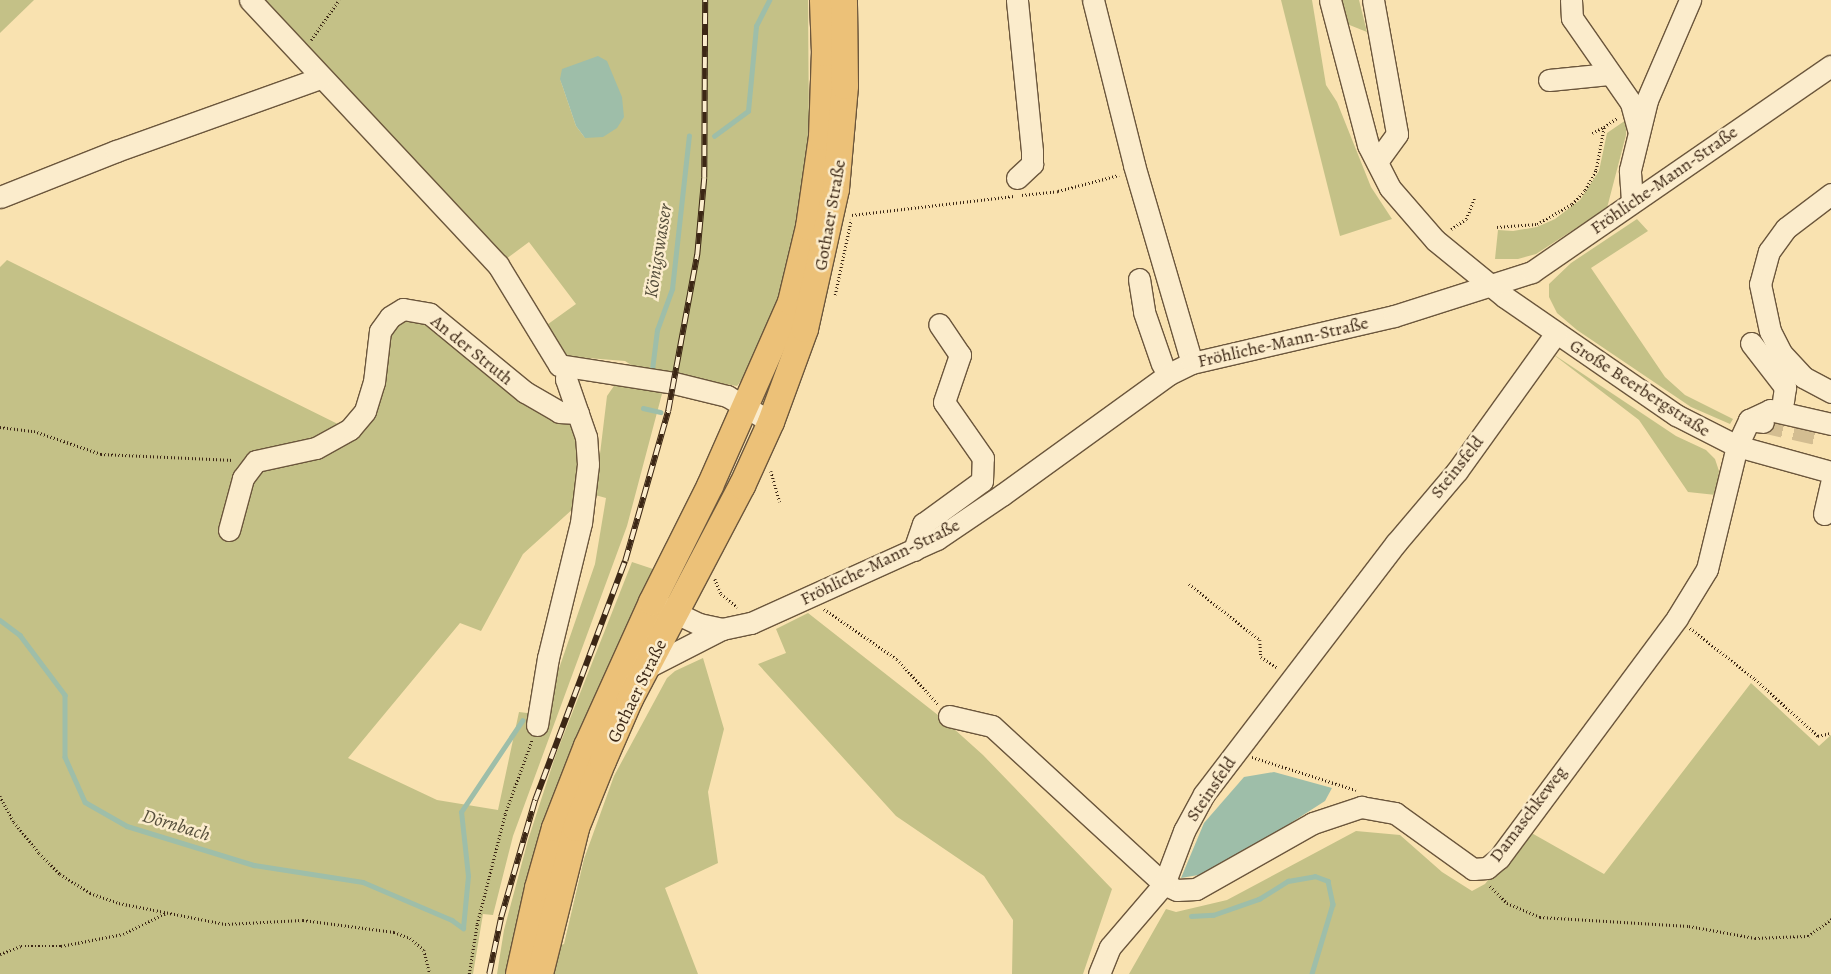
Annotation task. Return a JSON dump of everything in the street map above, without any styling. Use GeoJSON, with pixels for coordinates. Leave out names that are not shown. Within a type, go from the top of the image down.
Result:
{"type":"FeatureCollection","features":[{"type":"Feature","properties":{"kind":"main road","name":"Gothaer Straße"},"geometry":{"type":"LineString","coordinates":[[540,974],[576,828],[616,728],[742,486],[758,414],[791,302],[809,227],[822,137],[825,52],[823,0]]}},
{"type":"Feature","properties":{"kind":"main road","name":"Gothaer Straße"},"geometry":{"type":"LineString","coordinates":[[518,974],[538,888],[555,828],[587,746],[652,602],[808,321],[836,190],[845,86],[844,0]]}},
{"type":"Feature","properties":{"kind":"street"},"geometry":{"type":"LineString","coordinates":[[250,0],[320,78],[429,189],[498,265],[559,365],[567,368],[674,383],[727,396],[758,414]]}},
{"type":"Feature","properties":{"kind":"street"},"geometry":{"type":"LineString","coordinates":[[1017,0],[1032,151],[1032,164],[1017,178]]}},
{"type":"Feature","properties":{"kind":"street","name":"Große Beerbergstraße"},"geometry":{"type":"LineString","coordinates":[[1330,0],[1357,110],[1377,162],[1390,188],[1435,240],[1491,287],[1676,415],[1737,446],[1831,472]]}},
{"type":"Feature","properties":{"kind":"street"},"geometry":{"type":"LineString","coordinates":[[1373,0],[1397,134],[1377,162]]}},
{"type":"Feature","properties":{"kind":"street"},"geometry":{"type":"LineString","coordinates":[[1571,0],[1572,18],[1609,74],[1631,103],[1639,132]]}},
{"type":"Feature","properties":{"kind":"street"},"geometry":{"type":"LineString","coordinates":[[1632,201],[1630,170],[1639,132],[1659,66],[1690,0]]}},
{"type":"Feature","properties":{"kind":"street"},"geometry":{"type":"LineString","coordinates":[[1096,5],[1136,170],[1192,363]]}},
{"type":"Feature","properties":{"kind":"street","name":"Fröhliche-Mann-Straße"},"geometry":{"type":"LineString","coordinates":[[646,668],[722,629],[750,623],[778,602],[807,598],[914,550],[977,513],[1169,374],[1192,363],[1394,316],[1491,287],[1539,268],[1632,201],[1831,66]]}},
{"type":"Feature","properties":{"kind":"street"},"geometry":{"type":"LineString","coordinates":[[1549,80],[1609,74]]}},
{"type":"Feature","properties":{"kind":"street"},"geometry":{"type":"LineString","coordinates":[[0,197],[116,151],[320,78]]}},
{"type":"Feature","properties":{"kind":"street"},"geometry":{"type":"LineString","coordinates":[[1831,194],[1786,228],[1768,252],[1760,284],[1770,331],[1781,353],[1803,377],[1831,392]]}},
{"type":"Feature","properties":{"kind":"street"},"geometry":{"type":"LineString","coordinates":[[1139,279],[1144,312],[1162,364]]}},
{"type":"Feature","properties":{"kind":"street","name":"An der Struth"},"geometry":{"type":"LineString","coordinates":[[256,461],[316,448],[350,429],[365,411],[374,382],[380,331],[390,316],[403,309],[430,314],[525,392],[559,412],[578,413]]}},
{"type":"Feature","properties":{"kind":"street"},"geometry":{"type":"LineString","coordinates":[[914,550],[924,524],[982,481],[983,458],[944,402],[960,355],[939,324]]}},
{"type":"Feature","properties":{"kind":"street","name":"Steinsfeld"},"geometry":{"type":"LineString","coordinates":[[1099,974],[1110,947],[1164,884],[1189,820],[1238,749],[1396,544],[1457,471],[1556,333]]}},
{"type":"Feature","properties":{"kind":"street"},"geometry":{"type":"LineString","coordinates":[[1752,343],[1785,387],[1766,413]]}},
{"type":"Feature","properties":{"kind":"street"},"geometry":{"type":"LineString","coordinates":[[537,725],[548,658],[581,523],[588,464],[586,437],[566,379],[567,368]]}},
{"type":"Feature","properties":{"kind":"street"},"geometry":{"type":"LineString","coordinates":[[1766,413],[1831,413]]}},
{"type":"Feature","properties":{"kind":"street"},"geometry":{"type":"LineString","coordinates":[[1766,413],[1827,433]]}},
{"type":"Feature","properties":{"kind":"street","name":"Damaschkeweg"},"geometry":{"type":"LineString","coordinates":[[1164,884],[1177,890],[1196,890],[1314,823],[1354,809],[1374,808],[1395,813],[1480,868],[1499,858],[1677,618],[1707,569],[1737,446],[1766,413]]}},
{"type":"Feature","properties":{"kind":"street"},"geometry":{"type":"LineString","coordinates":[[229,530],[243,478],[256,461]]}},
{"type":"Feature","properties":{"kind":"street"},"geometry":{"type":"LineString","coordinates":[[1824,514],[1831,483]]}},
{"type":"Feature","properties":{"kind":"street"},"geometry":{"type":"LineString","coordinates":[[652,602],[676,613],[722,629]]}},
{"type":"Feature","properties":{"kind":"street"},"geometry":{"type":"LineString","coordinates":[[949,716],[992,726],[1010,740],[1164,884]]}},
{"type":"Feature","properties":{"kind":"path"},"geometry":{"type":"LineString","coordinates":[[302,57],[339,0]]}},
{"type":"Feature","properties":{"kind":"path"},"geometry":{"type":"LineString","coordinates":[[1592,133],[1609,123]]}},
{"type":"Feature","properties":{"kind":"path"},"geometry":{"type":"LineString","coordinates":[[1497,227],[1537,224],[1572,204],[1585,190],[1596,170],[1604,127]]}},
{"type":"Feature","properties":{"kind":"path"},"geometry":{"type":"LineString","coordinates":[[834,296],[853,212],[1058,191],[1136,170]]}},
{"type":"Feature","properties":{"kind":"path"},"geometry":{"type":"LineString","coordinates":[[1466,219],[1474,199]]}},
{"type":"Feature","properties":{"kind":"path"},"geometry":{"type":"LineString","coordinates":[[0,427],[34,431],[101,454],[256,461]]}},
{"type":"Feature","properties":{"kind":"path"},"geometry":{"type":"LineString","coordinates":[[766,475],[770,467],[780,502]]}},
{"type":"Feature","properties":{"kind":"path"},"geometry":{"type":"LineString","coordinates":[[715,576],[721,594],[740,608]]}},
{"type":"Feature","properties":{"kind":"path"},"geometry":{"type":"LineString","coordinates":[[1189,584],[1260,640],[1261,657],[1280,669]]}},
{"type":"Feature","properties":{"kind":"path"},"geometry":{"type":"LineString","coordinates":[[807,598],[897,660],[949,716]]}},
{"type":"Feature","properties":{"kind":"path"},"geometry":{"type":"LineString","coordinates":[[1677,618],[1755,679],[1818,736],[1831,733]]}},
{"type":"Feature","properties":{"kind":"path"},"geometry":{"type":"LineString","coordinates":[[469,974],[477,924],[503,822],[537,725]]}},
{"type":"Feature","properties":{"kind":"path"},"geometry":{"type":"LineString","coordinates":[[1238,749],[1264,763],[1337,782],[1361,792],[1374,808]]}},
{"type":"Feature","properties":{"kind":"path"},"geometry":{"type":"LineString","coordinates":[[0,796],[14,822],[60,874],[90,893],[166,913],[225,924],[303,920],[394,932],[410,938],[424,950],[430,974]]}},
{"type":"Feature","properties":{"kind":"path"},"geometry":{"type":"LineString","coordinates":[[1480,868],[1507,903],[1540,917],[1689,926],[1764,938],[1808,936],[1831,919]]}},
{"type":"Feature","properties":{"kind":"path"},"geometry":{"type":"LineString","coordinates":[[0,954],[20,946],[61,946],[123,934],[166,913]]}},
{"type":"Feature","properties":{"kind":"shaded area"},"geometry":{"type":"Polygon","coordinates":[[[0,0],[34,0],[0,33],[0,0]]]}},
{"type":"Feature","properties":{"kind":"shaded area"},"geometry":{"type":"Polygon","coordinates":[[[250,0],[808,0],[809,136],[795,229],[780,297],[746,374],[737,386],[639,370],[625,361],[563,356],[544,327],[576,304],[529,242],[498,265],[250,0]],[[560,79],[576,126],[585,138],[560,79]]]}},
{"type":"Feature","properties":{"kind":"shaded area"},"geometry":{"type":"Polygon","coordinates":[[[1281,0],[1312,0],[1326,85],[1337,102],[1371,187],[1392,219],[1340,236],[1281,0]]]}},
{"type":"Feature","properties":{"kind":"shaded area"},"geometry":{"type":"Polygon","coordinates":[[[1341,0],[1359,0],[1367,32],[1347,24],[1341,0]]]}},
{"type":"Feature","properties":{"kind":"shaded area"},"geometry":{"type":"Polygon","coordinates":[[[598,56],[607,61],[622,97],[624,117],[617,128],[603,137],[585,138],[576,126],[560,79],[562,69],[598,56]]]}},
{"type":"Feature","properties":{"kind":"shaded area"},"geometry":{"type":"Polygon","coordinates":[[[1626,120],[1626,135],[1607,208],[1536,254],[1518,259],[1495,259],[1498,230],[1513,231],[1537,227],[1555,219],[1580,200],[1599,171],[1607,133],[1626,120]]]}},
{"type":"Feature","properties":{"kind":"shaded area"},"geometry":{"type":"Polygon","coordinates":[[[1637,219],[1648,231],[1591,268],[1665,377],[1685,395],[1733,419],[1730,424],[1691,407],[1577,330],[1557,313],[1549,297],[1549,284],[1571,263],[1637,219]]]}},
{"type":"Feature","properties":{"kind":"shaded area"},"geometry":{"type":"Polygon","coordinates":[[[7,260],[354,432],[385,332],[403,316],[429,318],[572,418],[580,462],[575,507],[523,554],[481,631],[460,623],[348,758],[437,800],[498,810],[519,712],[543,715],[595,564],[606,498],[595,495],[607,396],[616,383],[663,390],[627,526],[513,836],[493,915],[483,914],[473,974],[0,974],[0,267],[7,260]]]}},
{"type":"Feature","properties":{"kind":"shaded area"},"geometry":{"type":"Polygon","coordinates":[[[1550,352],[1676,436],[1706,450],[1715,459],[1719,471],[1716,495],[1688,492],[1639,420],[1550,352]]]}},
{"type":"Feature","properties":{"kind":"shaded area"},"geometry":{"type":"Polygon","coordinates":[[[632,562],[656,570],[510,974],[497,974],[504,930],[528,840],[556,754],[632,562]]]}},
{"type":"Feature","properties":{"kind":"shaded area"},"geometry":{"type":"Polygon","coordinates":[[[808,613],[943,719],[983,755],[1112,889],[1083,974],[1012,974],[1013,920],[984,876],[896,816],[758,664],[786,653],[776,629],[808,613]]]}},
{"type":"Feature","properties":{"kind":"shaded area"},"geometry":{"type":"Polygon","coordinates":[[[703,658],[724,729],[708,792],[718,863],[665,888],[698,974],[550,974],[554,947],[564,944],[584,859],[614,776],[667,678],[675,671],[703,658]]]}},
{"type":"Feature","properties":{"kind":"shaded area"},"geometry":{"type":"Polygon","coordinates":[[[1751,683],[1819,746],[1831,735],[1831,974],[1129,974],[1166,909],[1176,912],[1227,900],[1356,831],[1400,835],[1442,872],[1472,891],[1485,884],[1528,831],[1604,874],[1751,683]]]}},
{"type":"Feature","properties":{"kind":"shaded area"},"geometry":{"type":"Polygon","coordinates":[[[1274,772],[1332,788],[1325,801],[1264,840],[1204,874],[1181,878],[1204,823],[1244,777],[1274,772]]]}},
{"type":"Feature","properties":{"kind":"waterway","name":"Königswasser"},"geometry":{"type":"LineString","coordinates":[[714,136],[748,111],[756,26],[769,0]]}},
{"type":"Feature","properties":{"kind":"waterway","name":"Königswasser"},"geometry":{"type":"LineString","coordinates":[[652,370],[657,330],[672,289],[689,136]]}},
{"type":"Feature","properties":{"kind":"waterway","name":"Königswasser"},"geometry":{"type":"LineString","coordinates":[[643,408],[661,412]]}},
{"type":"Feature","properties":{"kind":"waterway","name":"Dörnbach"},"geometry":{"type":"LineString","coordinates":[[0,620],[20,635],[65,695],[65,757],[85,802],[127,826],[254,865],[363,882],[452,920],[463,928]]}},
{"type":"Feature","properties":{"kind":"waterway","name":"Königswasser"},"geometry":{"type":"LineString","coordinates":[[463,928],[468,876],[461,812],[522,721]]}},
{"type":"Feature","properties":{"kind":"waterway"},"geometry":{"type":"LineString","coordinates":[[1191,916],[1213,915],[1259,899],[1288,881],[1315,876],[1328,881],[1333,904],[1312,974]]}},
{"type":"Feature","properties":{"kind":"tunnel"},"geometry":{"type":"LineString","coordinates":[[1763,422],[1820,435]]}},
{"type":"Feature","properties":{"kind":"railway"},"geometry":{"type":"LineString","coordinates":[[489,974],[501,917],[535,800],[625,561],[668,411],[697,255],[704,178],[705,0]]}}]}
